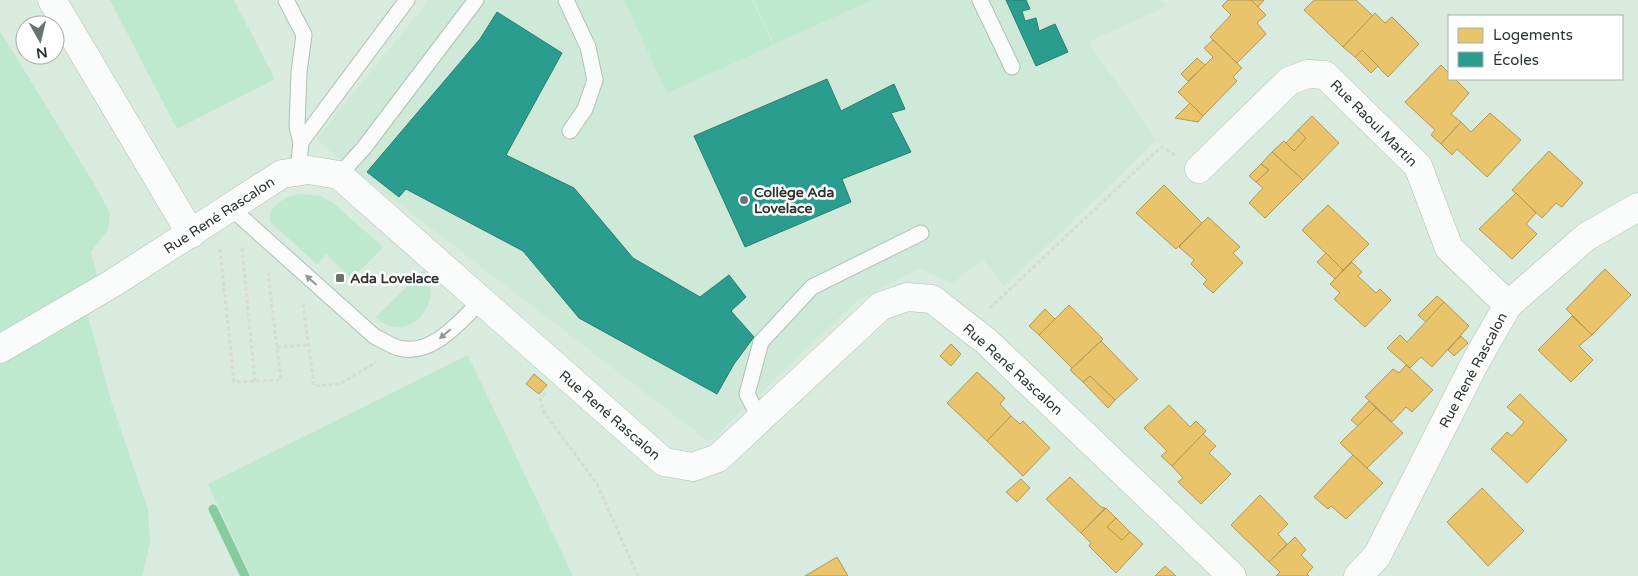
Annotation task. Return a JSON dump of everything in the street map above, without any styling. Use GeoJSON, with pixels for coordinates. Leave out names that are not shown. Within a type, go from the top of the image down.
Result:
{"type":"FeatureCollection","features":[{"type":"Feature","properties":{"kind":"street"},"geometry":{"type":"LineString","coordinates":[[52,0],[217,220]]}},
{"type":"Feature","properties":{"kind":"street","name":"Rue Raoul Martin"},"geometry":{"type":"LineString","coordinates":[[1199,169],[1289,81],[1308,74],[1325,75],[1418,166],[1449,248],[1508,305]]}},
{"type":"Feature","properties":{"kind":"street","name":"Rue René Rascalon"},"geometry":{"type":"LineString","coordinates":[[0,349],[217,220],[282,174],[309,170],[339,175],[664,462],[694,468],[718,458],[881,306],[907,297],[932,299],[986,341],[1232,576]]}},
{"type":"Feature","properties":{"kind":"street","name":"Rue René Rascalon"},"geometry":{"type":"LineString","coordinates":[[1358,576],[1377,556],[1477,359],[1508,305],[1586,237],[1638,207]]}},
{"type":"Feature","properties":{"kind":"lane"},"geometry":{"type":"LineString","coordinates":[[286,0],[304,35],[299,72],[297,127],[301,142],[298,171]]}},
{"type":"Feature","properties":{"kind":"lane"},"geometry":{"type":"LineString","coordinates":[[301,142],[407,0]]}},
{"type":"Feature","properties":{"kind":"lane"},"geometry":{"type":"LineString","coordinates":[[339,175],[363,150],[476,0]]}},
{"type":"Feature","properties":{"kind":"lane"},"geometry":{"type":"LineString","coordinates":[[566,0],[588,47],[595,80],[585,110],[570,131]]}},
{"type":"Feature","properties":{"kind":"lane"},"geometry":{"type":"LineString","coordinates":[[980,0],[1012,67]]}},
{"type":"Feature","properties":{"kind":"lane"},"geometry":{"type":"LineString","coordinates":[[217,220],[264,238],[374,336],[400,348],[421,349],[442,338],[481,301]]}},
{"type":"Feature","properties":{"kind":"lane"},"geometry":{"type":"LineString","coordinates":[[760,418],[747,394],[761,342],[812,287],[921,233]]}},
{"type":"Feature","properties":{"kind":"path"},"geometry":{"type":"LineString","coordinates":[[969,328],[1161,147],[1199,169]]}},
{"type":"Feature","properties":{"kind":"path"},"geometry":{"type":"LineString","coordinates":[[217,220],[255,382]]}},
{"type":"Feature","properties":{"kind":"path"},"geometry":{"type":"LineString","coordinates":[[217,220],[234,382],[281,380],[264,238]]}},
{"type":"Feature","properties":{"kind":"path"},"geometry":{"type":"LineString","coordinates":[[299,269],[314,386],[340,384],[400,348]]}},
{"type":"Feature","properties":{"kind":"path"},"geometry":{"type":"LineString","coordinates":[[277,347],[308,344]]}},
{"type":"Feature","properties":{"kind":"path"},"geometry":{"type":"LineString","coordinates":[[565,374],[540,399],[544,412],[597,484],[638,576]]}},
{"type":"Feature","properties":{"kind":"shaded area"},"geometry":{"type":"Polygon","coordinates":[[[110,0],[234,0],[275,79],[177,129],[110,0]]]}},
{"type":"Feature","properties":{"kind":"shaded area","name":"Collège Ada Lovelace"},"geometry":{"type":"Polygon","coordinates":[[[429,0],[1160,0],[1167,6],[1088,42],[1157,140],[1004,287],[984,260],[952,283],[919,269],[858,300],[709,442],[316,140],[429,0]]]}},
{"type":"Feature","properties":{"kind":"shaded area"},"geometry":{"type":"Polygon","coordinates":[[[624,0],[752,0],[773,45],[667,93],[624,0]]]}},
{"type":"Feature","properties":{"kind":"shaded area"},"geometry":{"type":"Polygon","coordinates":[[[754,0],[872,0],[774,44],[754,0]]]}},
{"type":"Feature","properties":{"kind":"shaded area"},"geometry":{"type":"Polygon","coordinates":[[[0,31],[15,55],[15,65],[21,65],[110,213],[108,229],[91,252],[98,279],[86,309],[112,404],[148,510],[150,543],[142,576],[0,576],[0,31]]]}},
{"type":"Feature","properties":{"kind":"shaded area"},"geometry":{"type":"Polygon","coordinates":[[[299,194],[320,196],[332,202],[383,247],[352,279],[326,254],[317,264],[270,222],[272,211],[278,203],[288,197],[299,194]]]}},
{"type":"Feature","properties":{"kind":"shaded area"},"geometry":{"type":"Polygon","coordinates":[[[424,270],[429,280],[431,291],[425,311],[410,325],[400,327],[384,324],[376,317],[424,270]]]}},
{"type":"Feature","properties":{"kind":"shaded area"},"geometry":{"type":"Polygon","coordinates":[[[468,355],[573,576],[251,576],[208,484],[468,355]]]}},
{"type":"Feature","properties":{"kind":"building: Logements"},"geometry":{"type":"Polygon","coordinates":[[[1228,0],[1251,0],[1266,15],[1257,23],[1266,34],[1237,63],[1210,37],[1231,15],[1222,6],[1228,0]]]}},
{"type":"Feature","properties":{"kind":"building: Logements"},"geometry":{"type":"Polygon","coordinates":[[[1251,0],[1264,0],[1258,7],[1251,0]]]}},
{"type":"Feature","properties":{"kind":"building: Logements"},"geometry":{"type":"Polygon","coordinates":[[[1314,0],[1356,0],[1373,16],[1343,47],[1304,10],[1314,0]]]}},
{"type":"Feature","properties":{"kind":"building: Logements"},"geometry":{"type":"Polygon","coordinates":[[[1375,13],[1385,23],[1392,17],[1419,44],[1388,77],[1362,50],[1355,57],[1343,47],[1375,13]]]}},
{"type":"Feature","properties":{"kind":"building: Logements"},"geometry":{"type":"Polygon","coordinates":[[[1213,40],[1242,68],[1233,77],[1237,81],[1203,116],[1178,92],[1213,57],[1204,48],[1213,40]]]}},
{"type":"Feature","properties":{"kind":"building: Logements"},"geometry":{"type":"Polygon","coordinates":[[[1362,50],[1378,66],[1371,73],[1355,57],[1362,50]]]}},
{"type":"Feature","properties":{"kind":"building: Logements"},"geometry":{"type":"Polygon","coordinates":[[[1197,58],[1205,65],[1188,81],[1181,74],[1197,58]]]}},
{"type":"Feature","properties":{"kind":"building: Logements"},"geometry":{"type":"Polygon","coordinates":[[[1441,65],[1448,72],[1448,80],[1456,80],[1469,93],[1451,114],[1461,122],[1441,144],[1431,135],[1435,130],[1405,102],[1441,65]]]}},
{"type":"Feature","properties":{"kind":"building: Logements"},"geometry":{"type":"Polygon","coordinates":[[[1190,103],[1203,116],[1198,122],[1175,118],[1190,103]]]}},
{"type":"Feature","properties":{"kind":"building: Logements"},"geometry":{"type":"Polygon","coordinates":[[[1490,113],[1521,140],[1487,177],[1457,149],[1452,155],[1441,144],[1461,122],[1471,132],[1490,113]]]}},
{"type":"Feature","properties":{"kind":"building: Logements"},"geometry":{"type":"Polygon","coordinates":[[[1312,116],[1339,143],[1303,180],[1272,152],[1284,141],[1294,151],[1306,138],[1298,130],[1312,116]]]}},
{"type":"Feature","properties":{"kind":"building: Logements"},"geometry":{"type":"Polygon","coordinates":[[[1298,130],[1306,138],[1294,151],[1286,143],[1298,130]]]}},
{"type":"Feature","properties":{"kind":"building: Logements"},"geometry":{"type":"Polygon","coordinates":[[[1549,151],[1583,183],[1562,207],[1556,203],[1542,218],[1512,190],[1549,151]]]}},
{"type":"Feature","properties":{"kind":"building: Logements"},"geometry":{"type":"Polygon","coordinates":[[[1272,152],[1303,180],[1265,218],[1249,203],[1263,188],[1256,182],[1269,170],[1261,164],[1272,152]]]}},
{"type":"Feature","properties":{"kind":"building: Logements"},"geometry":{"type":"Polygon","coordinates":[[[1261,164],[1269,170],[1256,182],[1249,176],[1261,164]]]}},
{"type":"Feature","properties":{"kind":"building: Logements"},"geometry":{"type":"Polygon","coordinates":[[[1164,185],[1202,223],[1176,249],[1136,213],[1164,185]]]}},
{"type":"Feature","properties":{"kind":"building: Logements"},"geometry":{"type":"Polygon","coordinates":[[[1516,193],[1536,213],[1526,224],[1537,234],[1512,259],[1479,229],[1516,193]]]}},
{"type":"Feature","properties":{"kind":"building: Logements"},"geometry":{"type":"Polygon","coordinates":[[[1328,205],[1369,244],[1343,270],[1302,230],[1328,205]]]}},
{"type":"Feature","properties":{"kind":"building: Logements"},"geometry":{"type":"Polygon","coordinates":[[[1208,217],[1240,247],[1233,253],[1243,263],[1213,293],[1203,284],[1207,280],[1191,264],[1194,260],[1179,247],[1208,217]]]}},
{"type":"Feature","properties":{"kind":"building: Logements"},"geometry":{"type":"Polygon","coordinates":[[[1326,253],[1343,270],[1335,279],[1317,262],[1326,253]]]}},
{"type":"Feature","properties":{"kind":"building: Logements"},"geometry":{"type":"Polygon","coordinates":[[[1352,262],[1362,272],[1358,276],[1376,293],[1380,289],[1391,300],[1365,327],[1334,299],[1340,293],[1330,284],[1352,262]]]}},
{"type":"Feature","properties":{"kind":"building: Logements"},"geometry":{"type":"Polygon","coordinates":[[[1605,269],[1631,295],[1592,335],[1566,309],[1605,269]]]}},
{"type":"Feature","properties":{"kind":"building: Logements"},"geometry":{"type":"Polygon","coordinates":[[[1437,296],[1444,302],[1426,322],[1418,315],[1437,296]]]}},
{"type":"Feature","properties":{"kind":"building: Logements"},"geometry":{"type":"Polygon","coordinates":[[[1444,302],[1469,326],[1432,367],[1421,357],[1410,368],[1387,348],[1400,335],[1407,342],[1444,302]]]}},
{"type":"Feature","properties":{"kind":"building: Logements"},"geometry":{"type":"Polygon","coordinates":[[[1069,305],[1103,339],[1072,368],[1039,335],[1069,305]]]}},
{"type":"Feature","properties":{"kind":"building: Logements"},"geometry":{"type":"Polygon","coordinates":[[[1045,309],[1055,319],[1039,335],[1029,326],[1045,309]]]}},
{"type":"Feature","properties":{"kind":"building: Logements"},"geometry":{"type":"Polygon","coordinates":[[[1572,316],[1592,335],[1579,346],[1593,360],[1571,382],[1538,350],[1572,316]]]}},
{"type":"Feature","properties":{"kind":"building: Logements"},"geometry":{"type":"Polygon","coordinates":[[[1461,336],[1468,343],[1454,356],[1448,350],[1461,336]]]}},
{"type":"Feature","properties":{"kind":"building: Logements"},"geometry":{"type":"Polygon","coordinates":[[[1101,341],[1138,379],[1115,400],[1090,376],[1083,382],[1070,370],[1101,341]]]}},
{"type":"Feature","properties":{"kind":"building: Logements"},"geometry":{"type":"Polygon","coordinates":[[[951,344],[961,354],[951,366],[940,356],[951,344]]]}},
{"type":"Feature","properties":{"kind":"building: Logements"},"geometry":{"type":"Polygon","coordinates":[[[1406,365],[1433,390],[1412,412],[1406,407],[1392,422],[1365,397],[1393,369],[1399,373],[1406,365]]]}},
{"type":"Feature","properties":{"kind":"building: Logements"},"geometry":{"type":"Polygon","coordinates":[[[977,372],[1005,398],[1000,404],[1011,416],[987,441],[947,403],[977,372]]]}},
{"type":"Feature","properties":{"kind":"building: Logements"},"geometry":{"type":"Polygon","coordinates":[[[534,374],[547,385],[539,394],[526,384],[534,374]]]}},
{"type":"Feature","properties":{"kind":"building: Logements"},"geometry":{"type":"Polygon","coordinates":[[[1090,376],[1115,400],[1108,408],[1083,382],[1090,376]]]}},
{"type":"Feature","properties":{"kind":"building: Logements"},"geometry":{"type":"Polygon","coordinates":[[[1520,394],[1567,440],[1527,483],[1491,449],[1507,432],[1512,436],[1524,422],[1507,407],[1520,394]]]}},
{"type":"Feature","properties":{"kind":"building: Logements"},"geometry":{"type":"Polygon","coordinates":[[[1369,401],[1376,408],[1358,426],[1351,420],[1369,401]]]}},
{"type":"Feature","properties":{"kind":"building: Logements"},"geometry":{"type":"Polygon","coordinates":[[[1169,405],[1190,427],[1196,421],[1206,431],[1172,466],[1161,456],[1167,451],[1144,428],[1169,405]]]}},
{"type":"Feature","properties":{"kind":"building: Logements"},"geometry":{"type":"Polygon","coordinates":[[[1376,408],[1403,433],[1367,468],[1340,443],[1376,408]]]}},
{"type":"Feature","properties":{"kind":"building: Logements"},"geometry":{"type":"Polygon","coordinates":[[[1011,416],[1020,424],[1023,421],[1050,448],[1023,476],[987,441],[1011,416]]]}},
{"type":"Feature","properties":{"kind":"building: Logements"},"geometry":{"type":"Polygon","coordinates":[[[1203,434],[1216,446],[1209,453],[1231,474],[1201,504],[1178,482],[1183,478],[1172,466],[1203,434]]]}},
{"type":"Feature","properties":{"kind":"building: Logements"},"geometry":{"type":"Polygon","coordinates":[[[1353,455],[1383,483],[1346,519],[1331,506],[1328,509],[1314,497],[1353,455]]]}},
{"type":"Feature","properties":{"kind":"building: Logements"},"geometry":{"type":"Polygon","coordinates":[[[1070,477],[1101,507],[1105,508],[1081,533],[1046,499],[1070,477]]]}},
{"type":"Feature","properties":{"kind":"building: Logements"},"geometry":{"type":"Polygon","coordinates":[[[1021,479],[1030,488],[1017,502],[1006,492],[1021,479]]]}},
{"type":"Feature","properties":{"kind":"building: Logements"},"geometry":{"type":"Polygon","coordinates":[[[1482,488],[1524,531],[1488,566],[1447,522],[1482,488]]]}},
{"type":"Feature","properties":{"kind":"building: Logements"},"geometry":{"type":"Polygon","coordinates":[[[1260,495],[1288,524],[1278,534],[1287,544],[1269,562],[1231,525],[1260,495]]]}},
{"type":"Feature","properties":{"kind":"building: Logements"},"geometry":{"type":"Polygon","coordinates":[[[1106,508],[1116,518],[1107,527],[1122,540],[1130,532],[1143,544],[1116,573],[1089,546],[1091,543],[1081,533],[1106,508]]]}},
{"type":"Feature","properties":{"kind":"building: Logements"},"geometry":{"type":"Polygon","coordinates":[[[1116,518],[1130,532],[1122,540],[1107,527],[1116,518]]]}},
{"type":"Feature","properties":{"kind":"building: Logements"},"geometry":{"type":"Polygon","coordinates":[[[1295,537],[1306,550],[1301,555],[1313,567],[1307,574],[1309,576],[1276,576],[1280,572],[1269,562],[1295,537]]]}},
{"type":"Feature","properties":{"kind":"building: Logements"},"geometry":{"type":"Polygon","coordinates":[[[837,557],[848,576],[805,576],[837,557]]]}},
{"type":"Feature","properties":{"kind":"building: Logements"},"geometry":{"type":"Polygon","coordinates":[[[1165,566],[1176,576],[1155,576],[1165,566]]]}},
{"type":"Feature","properties":{"kind":"building: Écoles"},"geometry":{"type":"Polygon","coordinates":[[[1006,0],[1026,0],[1030,9],[1022,11],[1025,21],[1036,18],[1039,31],[1055,24],[1068,52],[1036,66],[1006,0]]]}},
{"type":"Feature","properties":{"kind":"building: Écoles"},"geometry":{"type":"Polygon","coordinates":[[[497,12],[562,53],[506,155],[574,188],[633,258],[700,297],[729,275],[746,297],[731,311],[754,337],[734,364],[717,394],[579,318],[523,251],[406,189],[399,197],[367,172],[480,39],[497,12]]]}},
{"type":"Feature","properties":{"kind":"building: Écoles"},"geometry":{"type":"Polygon","coordinates":[[[827,79],[841,111],[894,84],[905,109],[891,113],[911,152],[842,179],[851,202],[745,247],[694,136],[827,79]]]}},
{"type":"Feature","properties":{"kind":"waterway"},"geometry":{"type":"LineString","coordinates":[[213,509],[245,576]]}},
{"type":"Feature","properties":{"kind":"place","name":"Collège Ada Lovelace"},"geometry":{"type":"Point","coordinates":[744,200]}},
{"type":"Feature","properties":{"kind":"place","name":"Ada Lovelace"},"geometry":{"type":"Point","coordinates":[340,278]}}]}
